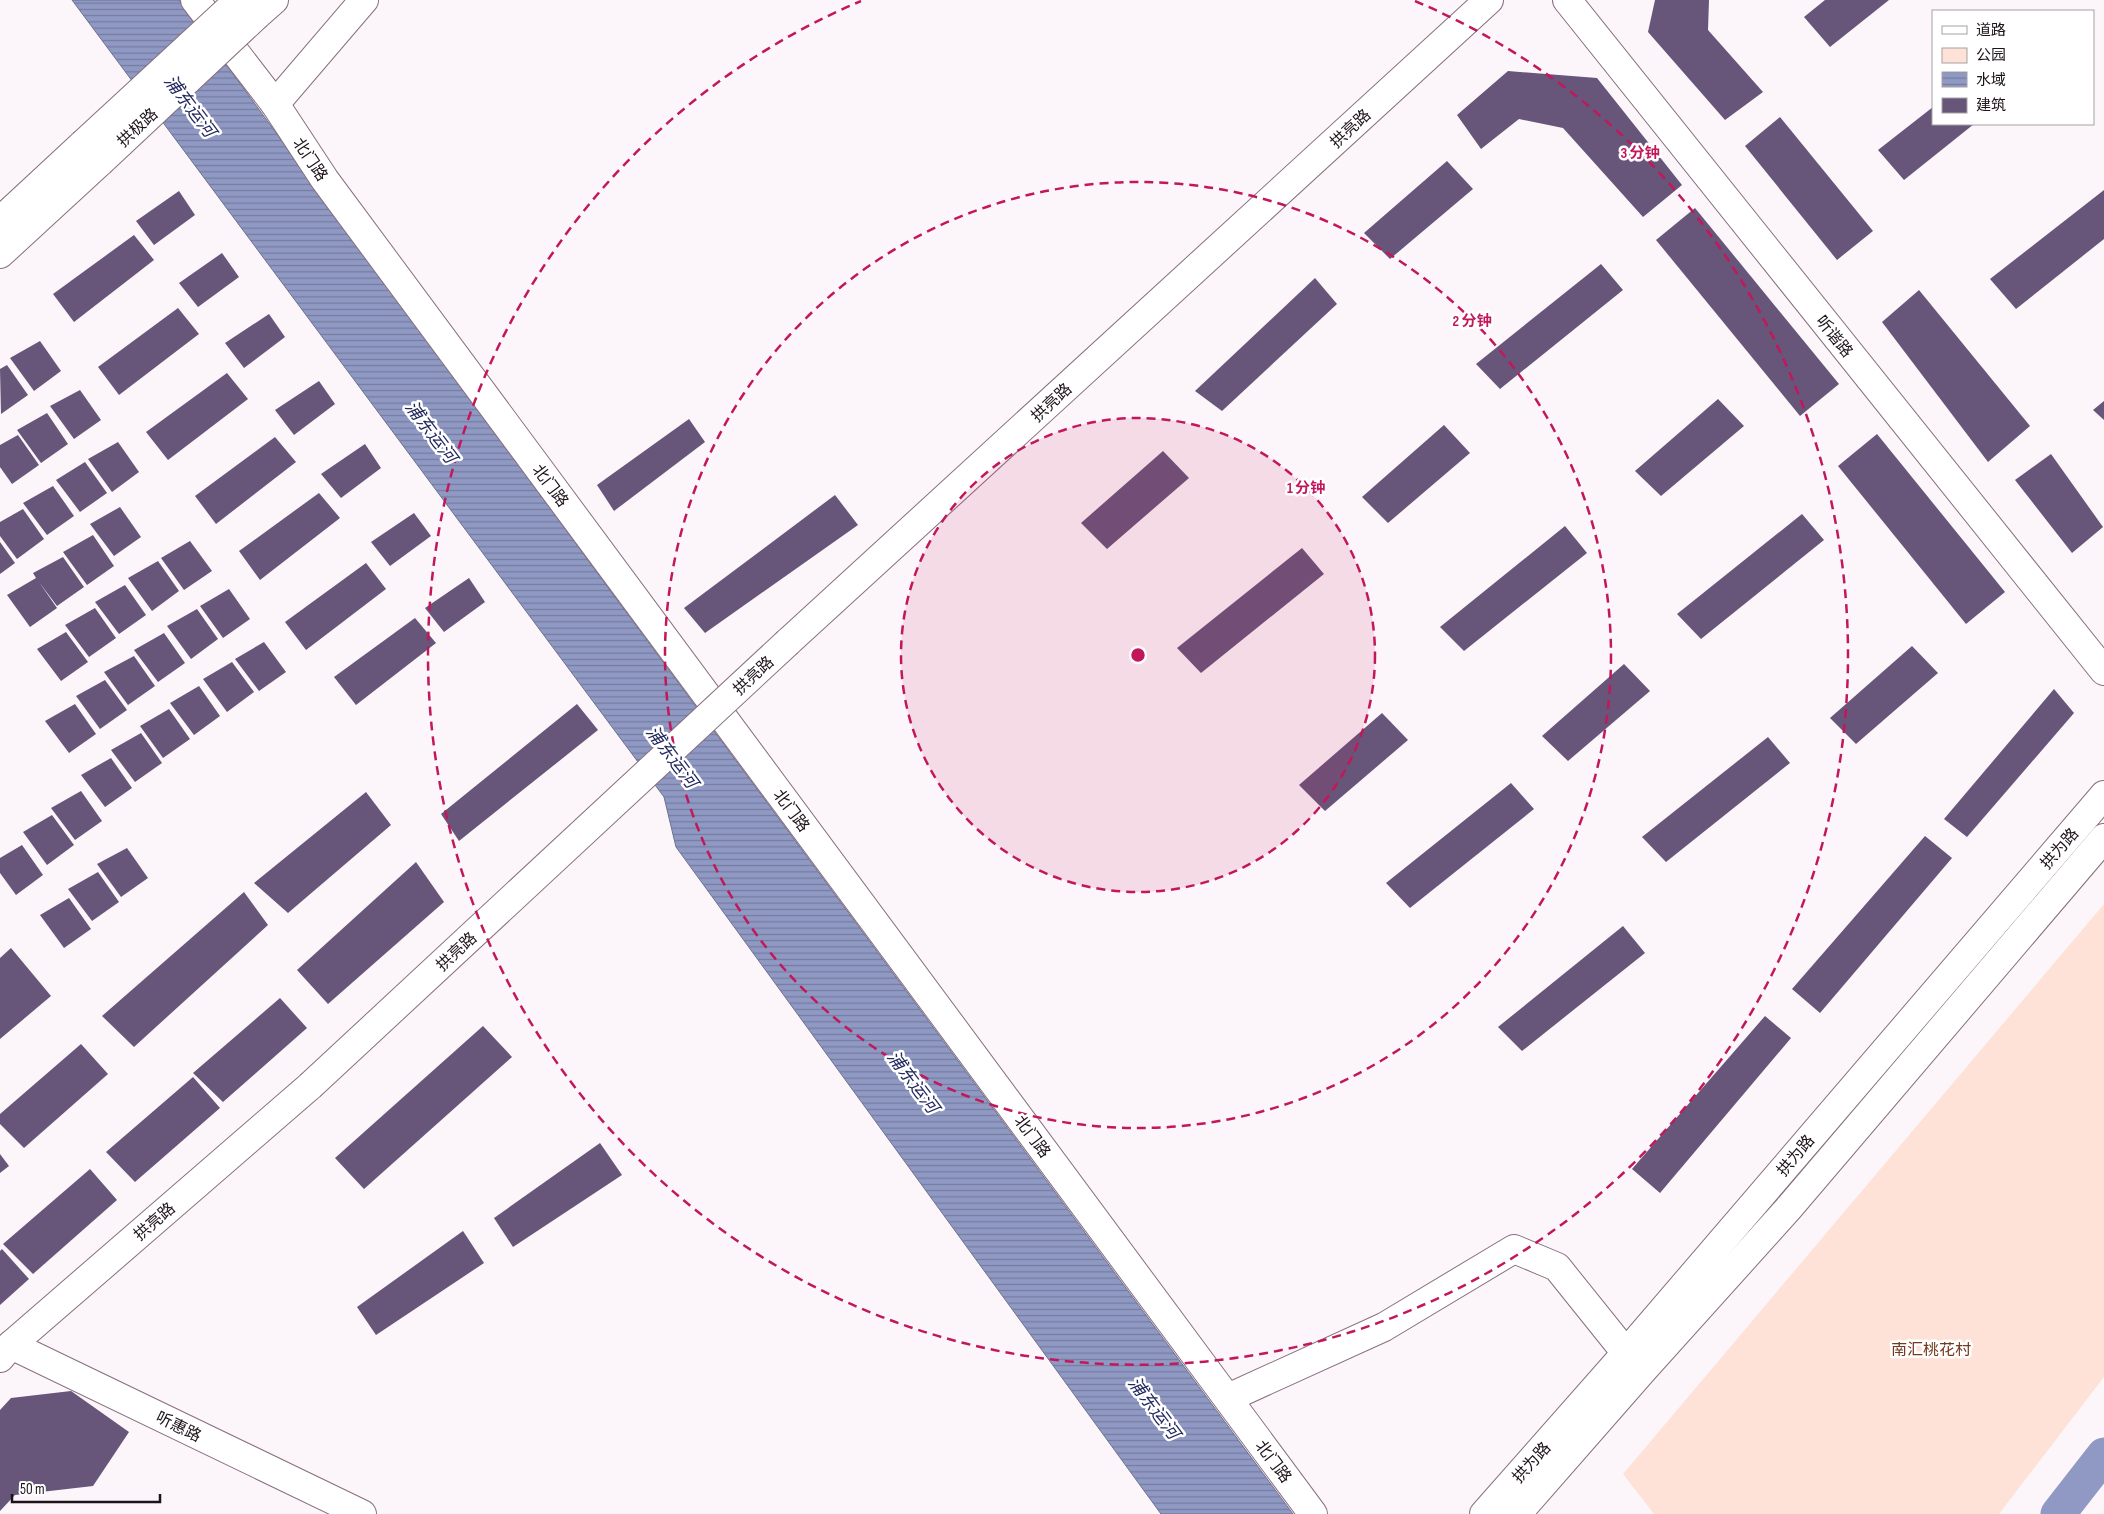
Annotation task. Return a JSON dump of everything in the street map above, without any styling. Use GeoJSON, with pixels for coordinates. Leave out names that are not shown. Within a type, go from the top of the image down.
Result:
{"type":"FeatureCollection","features":[{"type":"Feature","properties":{"kind":"street","name":"北门路"},"geometry":{"type":"LineString","coordinates":[[195,0],[274,104],[331,188],[1313,1514]]}},
{"type":"Feature","properties":{"kind":"street"},"geometry":{"type":"LineString","coordinates":[[274,104],[364,0]]}},
{"type":"Feature","properties":{"kind":"street","name":"拱亮路"},"geometry":{"type":"LineString","coordinates":[[6,1351],[310,1086],[788,642],[1489,0]]}},
{"type":"Feature","properties":{"kind":"street","name":"听谐路"},"geometry":{"type":"LineString","coordinates":[[1567,0],[2104,671]]}},
{"type":"Feature","properties":{"kind":"street","name":"拱极路"},"geometry":{"type":"LineString","coordinates":[[0,221],[91,153],[257,5]]}},
{"type":"Feature","properties":{"kind":"street","name":"拱极路"},"geometry":{"type":"LineString","coordinates":[[0,254],[91,153]]}},
{"type":"Feature","properties":{"kind":"street","name":"拱为路"},"geometry":{"type":"LineString","coordinates":[[1501,1508],[1635,1361],[2104,795]]}},
{"type":"Feature","properties":{"kind":"street","name":"拱为路"},"geometry":{"type":"LineString","coordinates":[[1635,1361],[1788,1209],[2104,838]]}},
{"type":"Feature","properties":{"kind":"street"},"geometry":{"type":"LineString","coordinates":[[1228,1398],[1384,1327],[1514,1249],[1557,1267],[1635,1361]]}},
{"type":"Feature","properties":{"kind":"street","name":"听惠路"},"geometry":{"type":"LineString","coordinates":[[6,1351],[362,1514]]}},
{"type":"Feature","properties":{"kind":"green space","name":"南汇桃花村"},"geometry":{"type":"Polygon","coordinates":[[[2104,904],[2104,1377],[1999,1514],[1654,1514],[1623,1474],[2104,904]]]}},
{"type":"Feature","properties":{"kind":"water","name":"浦东运河"},"geometry":{"type":"Polygon","coordinates":[[[72,0],[179,0],[612,593],[1293,1514],[1161,1514],[676,847],[664,797],[72,0]]]}},
{"type":"Feature","properties":{"kind":"building"},"geometry":{"type":"Polygon","coordinates":[[[1655,0],[1709,0],[1708,30],[1763,92],[1725,120],[1648,32],[1655,0]]]}},
{"type":"Feature","properties":{"kind":"building"},"geometry":{"type":"Polygon","coordinates":[[[1825,0],[1889,0],[1830,47],[1804,17],[1825,0]]]}},
{"type":"Feature","properties":{"kind":"building"},"geometry":{"type":"Polygon","coordinates":[[[1508,71],[1597,78],[1682,185],[1643,217],[1563,128],[1519,119],[1481,149],[1457,115],[1508,71]]]}},
{"type":"Feature","properties":{"kind":"building"},"geometry":{"type":"Polygon","coordinates":[[[1932,108],[1932,125],[1973,125],[1904,180],[1878,150],[1932,108]]]}},
{"type":"Feature","properties":{"kind":"building"},"geometry":{"type":"Polygon","coordinates":[[[1780,117],[1873,231],[1837,260],[1745,146],[1780,117]]]}},
{"type":"Feature","properties":{"kind":"building"},"geometry":{"type":"Polygon","coordinates":[[[1447,161],[1473,189],[1390,259],[1364,233],[1447,161]]]}},
{"type":"Feature","properties":{"kind":"building"},"geometry":{"type":"Polygon","coordinates":[[[2104,190],[2104,239],[2016,309],[1990,279],[2104,190]]]}},
{"type":"Feature","properties":{"kind":"building"},"geometry":{"type":"Polygon","coordinates":[[[179,191],[195,215],[154,245],[136,221],[179,191]]]}},
{"type":"Feature","properties":{"kind":"building"},"geometry":{"type":"Polygon","coordinates":[[[1695,208],[1839,384],[1800,416],[1656,240],[1695,208]]]}},
{"type":"Feature","properties":{"kind":"building"},"geometry":{"type":"Polygon","coordinates":[[[134,235],[154,260],[74,322],[53,294],[134,235]]]}},
{"type":"Feature","properties":{"kind":"building"},"geometry":{"type":"Polygon","coordinates":[[[222,253],[239,277],[198,307],[179,283],[222,253]]]}},
{"type":"Feature","properties":{"kind":"building"},"geometry":{"type":"Polygon","coordinates":[[[1601,264],[1623,290],[1500,389],[1476,364],[1601,264]]]}},
{"type":"Feature","properties":{"kind":"building"},"geometry":{"type":"Polygon","coordinates":[[[1315,278],[1337,304],[1222,411],[1195,391],[1315,278]]]}},
{"type":"Feature","properties":{"kind":"building"},"geometry":{"type":"Polygon","coordinates":[[[1919,290],[2030,426],[1988,462],[1882,322],[1919,290]]]}},
{"type":"Feature","properties":{"kind":"building"},"geometry":{"type":"Polygon","coordinates":[[[178,308],[199,334],[119,395],[98,367],[178,308]]]}},
{"type":"Feature","properties":{"kind":"building"},"geometry":{"type":"Polygon","coordinates":[[[269,314],[285,337],[244,368],[225,343],[269,314]]]}},
{"type":"Feature","properties":{"kind":"building"},"geometry":{"type":"Polygon","coordinates":[[[40,341],[61,371],[34,391],[10,358],[40,341]]]}},
{"type":"Feature","properties":{"kind":"building"},"geometry":{"type":"Polygon","coordinates":[[[7,365],[28,395],[1,414],[0,369],[7,365]]]}},
{"type":"Feature","properties":{"kind":"building"},"geometry":{"type":"Polygon","coordinates":[[[227,373],[248,399],[168,460],[146,432],[227,373]]]}},
{"type":"Feature","properties":{"kind":"building"},"geometry":{"type":"Polygon","coordinates":[[[319,381],[335,404],[294,435],[275,410],[319,381]]]}},
{"type":"Feature","properties":{"kind":"building"},"geometry":{"type":"Polygon","coordinates":[[[80,390],[101,420],[74,439],[50,406],[80,390]]]}},
{"type":"Feature","properties":{"kind":"building"},"geometry":{"type":"Polygon","coordinates":[[[1718,399],[1744,426],[1661,496],[1635,471],[1718,399]]]}},
{"type":"Feature","properties":{"kind":"building"},"geometry":{"type":"Polygon","coordinates":[[[2104,401],[2104,420],[2093,410],[2104,401]]]}},
{"type":"Feature","properties":{"kind":"building"},"geometry":{"type":"Polygon","coordinates":[[[47,413],[68,444],[41,463],[17,430],[47,413]]]}},
{"type":"Feature","properties":{"kind":"building"},"geometry":{"type":"Polygon","coordinates":[[[689,419],[705,442],[614,511],[597,485],[689,419]]]}},
{"type":"Feature","properties":{"kind":"building"},"geometry":{"type":"Polygon","coordinates":[[[1444,425],[1470,453],[1388,523],[1362,497],[1444,425]]]}},
{"type":"Feature","properties":{"kind":"building"},"geometry":{"type":"Polygon","coordinates":[[[1877,434],[2005,592],[1966,624],[1838,466],[1877,434]]]}},
{"type":"Feature","properties":{"kind":"building"},"geometry":{"type":"Polygon","coordinates":[[[18,435],[39,465],[12,484],[0,467],[0,445],[18,435]]]}},
{"type":"Feature","properties":{"kind":"building"},"geometry":{"type":"Polygon","coordinates":[[[275,437],[296,462],[216,524],[195,496],[275,437]]]}},
{"type":"Feature","properties":{"kind":"building"},"geometry":{"type":"Polygon","coordinates":[[[118,442],[139,472],[112,492],[88,459],[118,442]]]}},
{"type":"Feature","properties":{"kind":"building"},"geometry":{"type":"Polygon","coordinates":[[[365,444],[381,468],[341,498],[321,474],[365,444]]]}},
{"type":"Feature","properties":{"kind":"building"},"geometry":{"type":"Polygon","coordinates":[[[1163,451],[1189,478],[1107,549],[1081,523],[1163,451]]]}},
{"type":"Feature","properties":{"kind":"building"},"geometry":{"type":"Polygon","coordinates":[[[2051,454],[2103,527],[2072,553],[2015,480],[2051,454]]]}},
{"type":"Feature","properties":{"kind":"building"},"geometry":{"type":"Polygon","coordinates":[[[85,462],[107,493],[80,512],[56,480],[85,462]]]}},
{"type":"Feature","properties":{"kind":"building"},"geometry":{"type":"Polygon","coordinates":[[[53,486],[74,516],[47,535],[23,503],[53,486]]]}},
{"type":"Feature","properties":{"kind":"building"},"geometry":{"type":"Polygon","coordinates":[[[319,493],[340,518],[260,580],[239,551],[319,493]]]}},
{"type":"Feature","properties":{"kind":"building"},"geometry":{"type":"Polygon","coordinates":[[[835,495],[858,525],[705,633],[684,608],[835,495]]]}},
{"type":"Feature","properties":{"kind":"building"},"geometry":{"type":"Polygon","coordinates":[[[120,507],[141,537],[114,556],[90,524],[120,507]]]}},
{"type":"Feature","properties":{"kind":"building"},"geometry":{"type":"Polygon","coordinates":[[[23,509],[44,539],[17,559],[0,536],[0,522],[23,509]]]}},
{"type":"Feature","properties":{"kind":"building"},"geometry":{"type":"Polygon","coordinates":[[[414,513],[431,536],[390,566],[371,542],[414,513]]]}},
{"type":"Feature","properties":{"kind":"building"},"geometry":{"type":"Polygon","coordinates":[[[1802,514],[1824,540],[1701,639],[1677,614],[1802,514]]]}},
{"type":"Feature","properties":{"kind":"building"},"geometry":{"type":"Polygon","coordinates":[[[1565,526],[1587,553],[1464,651],[1440,627],[1565,526]]]}},
{"type":"Feature","properties":{"kind":"building"},"geometry":{"type":"Polygon","coordinates":[[[93,535],[114,566],[87,585],[63,552],[93,535]]]}},
{"type":"Feature","properties":{"kind":"building"},"geometry":{"type":"Polygon","coordinates":[[[190,541],[212,571],[184,590],[161,558],[190,541]]]}},
{"type":"Feature","properties":{"kind":"building"},"geometry":{"type":"Polygon","coordinates":[[[0,542],[15,563],[0,574],[0,542]]]}},
{"type":"Feature","properties":{"kind":"building"},"geometry":{"type":"Polygon","coordinates":[[[1302,548],[1324,574],[1201,673],[1177,648],[1302,548]]]}},
{"type":"Feature","properties":{"kind":"building"},"geometry":{"type":"Polygon","coordinates":[[[63,557],[84,587],[57,606],[39,582],[57,608],[30,627],[7,595],[36,578],[33,573],[63,557]]]}},
{"type":"Feature","properties":{"kind":"building"},"geometry":{"type":"Polygon","coordinates":[[[158,561],[179,591],[152,611],[128,578],[158,561]]]}},
{"type":"Feature","properties":{"kind":"building"},"geometry":{"type":"Polygon","coordinates":[[[366,563],[386,589],[306,650],[285,622],[366,563]]]}},
{"type":"Feature","properties":{"kind":"building"},"geometry":{"type":"Polygon","coordinates":[[[469,578],[485,602],[444,632],[425,608],[469,578]]]}},
{"type":"Feature","properties":{"kind":"building"},"geometry":{"type":"Polygon","coordinates":[[[125,585],[146,615],[119,634],[95,602],[125,585]]]}},
{"type":"Feature","properties":{"kind":"building"},"geometry":{"type":"Polygon","coordinates":[[[229,589],[250,619],[223,638],[200,606],[229,589]]]}},
{"type":"Feature","properties":{"kind":"building"},"geometry":{"type":"Polygon","coordinates":[[[95,608],[116,638],[89,657],[65,625],[95,608]]]}},
{"type":"Feature","properties":{"kind":"building"},"geometry":{"type":"Polygon","coordinates":[[[197,609],[218,639],[191,659],[167,626],[197,609]]]}},
{"type":"Feature","properties":{"kind":"building"},"geometry":{"type":"Polygon","coordinates":[[[415,618],[436,643],[356,705],[334,677],[415,618]]]}},
{"type":"Feature","properties":{"kind":"building"},"geometry":{"type":"Polygon","coordinates":[[[66,632],[88,662],[61,681],[37,649],[66,632]]]}},
{"type":"Feature","properties":{"kind":"building"},"geometry":{"type":"Polygon","coordinates":[[[164,633],[185,663],[158,682],[134,650],[164,633]]]}},
{"type":"Feature","properties":{"kind":"building"},"geometry":{"type":"Polygon","coordinates":[[[264,642],[286,672],[259,691],[235,659],[264,642]]]}},
{"type":"Feature","properties":{"kind":"building"},"geometry":{"type":"Polygon","coordinates":[[[1912,646],[1938,673],[1856,744],[1830,718],[1912,646]]]}},
{"type":"Feature","properties":{"kind":"building"},"geometry":{"type":"Polygon","coordinates":[[[134,656],[155,686],[128,705],[104,672],[134,656]]]}},
{"type":"Feature","properties":{"kind":"building"},"geometry":{"type":"Polygon","coordinates":[[[232,662],[254,692],[227,712],[203,679],[232,662]]]}},
{"type":"Feature","properties":{"kind":"building"},"geometry":{"type":"Polygon","coordinates":[[[1624,664],[1650,691],[1568,761],[1542,736],[1624,664]]]}},
{"type":"Feature","properties":{"kind":"building"},"geometry":{"type":"Polygon","coordinates":[[[105,680],[127,710],[100,729],[76,696],[105,680]]]}},
{"type":"Feature","properties":{"kind":"building"},"geometry":{"type":"Polygon","coordinates":[[[199,686],[220,716],[194,735],[170,703],[199,686]]]}},
{"type":"Feature","properties":{"kind":"building"},"geometry":{"type":"Polygon","coordinates":[[[2054,689],[2074,713],[1967,837],[1944,819],[2054,689]]]}},
{"type":"Feature","properties":{"kind":"building"},"geometry":{"type":"Polygon","coordinates":[[[75,704],[96,734],[69,753],[45,721],[75,704]]]}},
{"type":"Feature","properties":{"kind":"building"},"geometry":{"type":"Polygon","coordinates":[[[577,704],[598,730],[459,841],[441,814],[577,704]]]}},
{"type":"Feature","properties":{"kind":"building"},"geometry":{"type":"Polygon","coordinates":[[[169,709],[190,739],[163,758],[140,726],[169,709]]]}},
{"type":"Feature","properties":{"kind":"building"},"geometry":{"type":"Polygon","coordinates":[[[1382,713],[1408,740],[1325,811],[1299,785],[1382,713]]]}},
{"type":"Feature","properties":{"kind":"building"},"geometry":{"type":"Polygon","coordinates":[[[141,733],[162,763],[135,782],[111,750],[141,733]]]}},
{"type":"Feature","properties":{"kind":"building"},"geometry":{"type":"Polygon","coordinates":[[[1768,737],[1790,763],[1666,862],[1642,837],[1768,737]]]}},
{"type":"Feature","properties":{"kind":"building"},"geometry":{"type":"Polygon","coordinates":[[[111,758],[132,788],[105,807],[81,775],[111,758]]]}},
{"type":"Feature","properties":{"kind":"building"},"geometry":{"type":"Polygon","coordinates":[[[1511,783],[1534,809],[1410,908],[1386,883],[1511,783]]]}},
{"type":"Feature","properties":{"kind":"building"},"geometry":{"type":"Polygon","coordinates":[[[81,791],[102,821],[75,840],[51,808],[81,791]]]}},
{"type":"Feature","properties":{"kind":"building"},"geometry":{"type":"Polygon","coordinates":[[[366,792],[391,825],[288,913],[254,883],[366,792]]]}},
{"type":"Feature","properties":{"kind":"building"},"geometry":{"type":"Polygon","coordinates":[[[52,815],[74,845],[47,865],[23,832],[52,815]]]}},
{"type":"Feature","properties":{"kind":"building"},"geometry":{"type":"Polygon","coordinates":[[[1925,836],[1952,858],[1820,1013],[1792,989],[1925,836]]]}},
{"type":"Feature","properties":{"kind":"building"},"geometry":{"type":"Polygon","coordinates":[[[22,845],[43,875],[16,895],[0,873],[0,858],[22,845]]]}},
{"type":"Feature","properties":{"kind":"building"},"geometry":{"type":"Polygon","coordinates":[[[127,848],[148,878],[121,897],[97,864],[127,848]]]}},
{"type":"Feature","properties":{"kind":"building"},"geometry":{"type":"Polygon","coordinates":[[[416,862],[444,902],[328,1004],[297,970],[416,862]]]}},
{"type":"Feature","properties":{"kind":"building"},"geometry":{"type":"Polygon","coordinates":[[[98,872],[119,902],[92,921],[68,889],[98,872]]]}},
{"type":"Feature","properties":{"kind":"building"},"geometry":{"type":"Polygon","coordinates":[[[244,892],[268,925],[134,1047],[102,1016],[244,892]]]}},
{"type":"Feature","properties":{"kind":"building"},"geometry":{"type":"Polygon","coordinates":[[[69,898],[91,929],[64,948],[40,915],[69,898]]]}},
{"type":"Feature","properties":{"kind":"building"},"geometry":{"type":"Polygon","coordinates":[[[1623,926],[1645,953],[1522,1051],[1498,1027],[1623,926]]]}},
{"type":"Feature","properties":{"kind":"building"},"geometry":{"type":"Polygon","coordinates":[[[11,948],[51,996],[0,1039],[0,958],[11,948]]]}},
{"type":"Feature","properties":{"kind":"building"},"geometry":{"type":"Polygon","coordinates":[[[280,998],[307,1028],[223,1102],[193,1073],[280,998]]]}},
{"type":"Feature","properties":{"kind":"building"},"geometry":{"type":"Polygon","coordinates":[[[1765,1016],[1791,1038],[1660,1193],[1632,1169],[1765,1016]]]}},
{"type":"Feature","properties":{"kind":"building"},"geometry":{"type":"Polygon","coordinates":[[[483,1026],[512,1057],[364,1189],[335,1158],[483,1026]]]}},
{"type":"Feature","properties":{"kind":"building"},"geometry":{"type":"Polygon","coordinates":[[[81,1044],[108,1074],[24,1148],[0,1124],[0,1114],[81,1044]]]}},
{"type":"Feature","properties":{"kind":"building"},"geometry":{"type":"Polygon","coordinates":[[[193,1077],[220,1108],[135,1182],[106,1152],[193,1077]]]}},
{"type":"Feature","properties":{"kind":"building"},"geometry":{"type":"Polygon","coordinates":[[[600,1143],[622,1175],[513,1247],[494,1218],[600,1143]]]}},
{"type":"Feature","properties":{"kind":"building"},"geometry":{"type":"Polygon","coordinates":[[[0,1154],[9,1166],[0,1173],[0,1154]]]}},
{"type":"Feature","properties":{"kind":"building"},"geometry":{"type":"Polygon","coordinates":[[[90,1169],[117,1200],[33,1274],[3,1244],[90,1169]]]}},
{"type":"Feature","properties":{"kind":"building"},"geometry":{"type":"Polygon","coordinates":[[[463,1231],[484,1263],[376,1335],[357,1307],[463,1231]]]}},
{"type":"Feature","properties":{"kind":"building"},"geometry":{"type":"Polygon","coordinates":[[[2,1249],[29,1279],[0,1305],[0,1251],[2,1249]]]}},
{"type":"Feature","properties":{"kind":"building"},"geometry":{"type":"Polygon","coordinates":[[[71,1391],[129,1432],[93,1486],[15,1495],[0,1511],[0,1410],[11,1398],[71,1391]]]}},
{"type":"Feature","properties":{"kind":"waterway"},"geometry":{"type":"LineString","coordinates":[[2058,1514],[2104,1455]]}}]}
